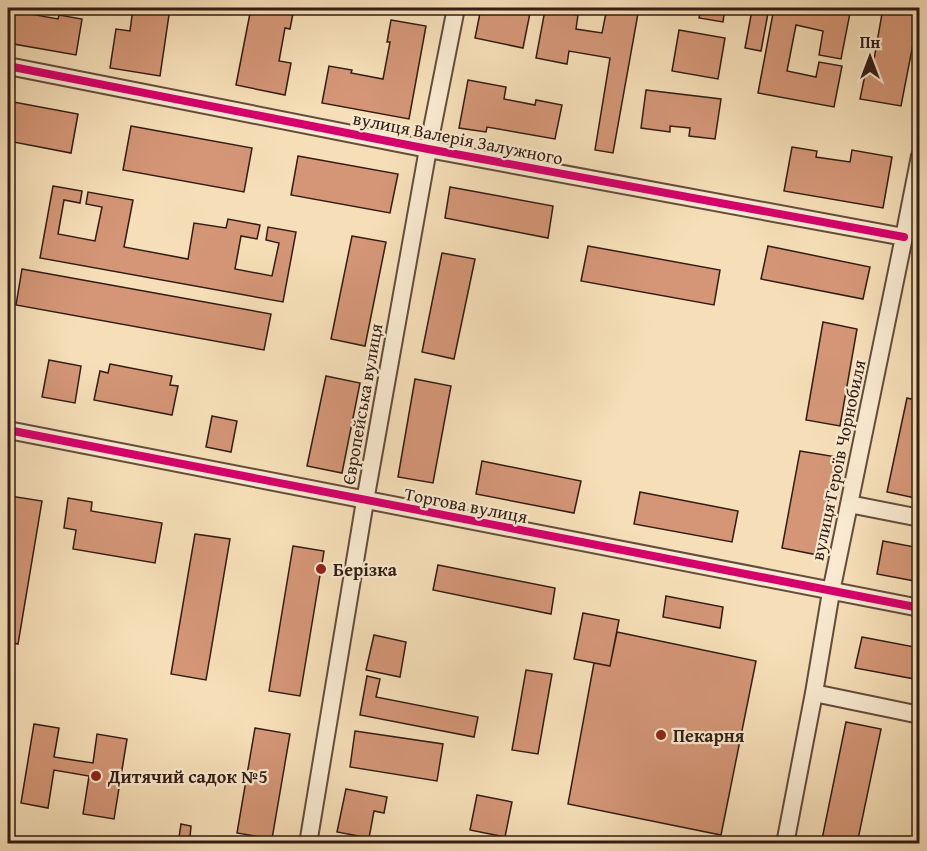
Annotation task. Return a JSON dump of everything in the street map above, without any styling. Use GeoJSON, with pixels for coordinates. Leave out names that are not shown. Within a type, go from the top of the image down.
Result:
{"type":"FeatureCollection","features":[{"type":"Feature","properties":{"kind":"street","name":"Європейська вулиця"},"geometry":{"type":"LineString","coordinates":[[308,843],[365,501],[428,149],[456,8]]}},
{"type":"Feature","properties":{"kind":"street","name":"вулиця Валерія Залужного"},"geometry":{"type":"LineString","coordinates":[[8,66],[428,149],[904,237]]}},
{"type":"Feature","properties":{"kind":"street","name":"вулиця Героїв Чорнобиля"},"geometry":{"type":"LineString","coordinates":[[786,843],[831,592],[920,156]]}},
{"type":"Feature","properties":{"kind":"street","name":"Торгова вулиця"},"geometry":{"type":"LineString","coordinates":[[8,430],[920,608]]}},
{"type":"Feature","properties":{"kind":"street"},"geometry":{"type":"LineString","coordinates":[[849,504],[920,518]]}},
{"type":"Feature","properties":{"kind":"street"},"geometry":{"type":"LineString","coordinates":[[814,693],[920,715]]}},
{"type":"Feature","properties":{"kind":"building"},"geometry":{"type":"Polygon","coordinates":[[[8,8],[31,8],[30,14],[58,19],[59,15],[82,19],[76,55],[8,43],[8,8]]]}},
{"type":"Feature","properties":{"kind":"building"},"geometry":{"type":"Polygon","coordinates":[[[133,8],[170,8],[160,76],[110,68],[116,29],[130,31],[133,8]]]}},
{"type":"Feature","properties":{"kind":"building"},"geometry":{"type":"Polygon","coordinates":[[[251,8],[294,8],[290,29],[285,28],[279,61],[291,63],[285,95],[236,85],[251,8]]]}},
{"type":"Feature","properties":{"kind":"building"},"geometry":{"type":"Polygon","coordinates":[[[481,8],[531,8],[523,48],[475,38],[481,8]]]}},
{"type":"Feature","properties":{"kind":"building"},"geometry":{"type":"Polygon","coordinates":[[[607,8],[639,8],[613,153],[595,150],[610,58],[569,51],[567,64],[536,58],[545,10],[578,15],[576,29],[602,33],[607,8]]]}},
{"type":"Feature","properties":{"kind":"building"},"geometry":{"type":"Polygon","coordinates":[[[701,8],[725,8],[723,22],[699,18],[701,8]]]}},
{"type":"Feature","properties":{"kind":"building"},"geometry":{"type":"Polygon","coordinates":[[[774,8],[851,8],[841,59],[819,55],[823,31],[796,25],[787,71],[816,77],[819,62],[842,66],[834,107],[758,93],[774,8]]]}},
{"type":"Feature","properties":{"kind":"building"},"geometry":{"type":"Polygon","coordinates":[[[883,8],[920,8],[901,106],[860,99],[866,70],[872,71],[883,8]]]}},
{"type":"Feature","properties":{"kind":"building"},"geometry":{"type":"Polygon","coordinates":[[[752,10],[768,13],[761,51],[745,48],[752,10]]]}},
{"type":"Feature","properties":{"kind":"building"},"geometry":{"type":"Polygon","coordinates":[[[391,20],[426,26],[409,119],[322,103],[329,66],[383,79],[390,42],[387,42],[391,20]]]}},
{"type":"Feature","properties":{"kind":"building"},"geometry":{"type":"Polygon","coordinates":[[[679,30],[725,38],[718,79],[672,71],[679,30]]]}},
{"type":"Feature","properties":{"kind":"building"},"geometry":{"type":"Polygon","coordinates":[[[468,80],[506,87],[504,99],[535,105],[536,100],[562,105],[555,139],[487,127],[486,132],[459,128],[468,80]]]}},
{"type":"Feature","properties":{"kind":"building"},"geometry":{"type":"Polygon","coordinates":[[[646,90],[721,99],[715,139],[689,136],[690,128],[670,126],[670,132],[641,128],[646,90]]]}},
{"type":"Feature","properties":{"kind":"building"},"geometry":{"type":"Polygon","coordinates":[[[8,101],[78,114],[71,153],[8,141],[8,101]]]}},
{"type":"Feature","properties":{"kind":"building"},"geometry":{"type":"Polygon","coordinates":[[[131,126],[252,148],[244,192],[123,170],[131,126]]]}},
{"type":"Feature","properties":{"kind":"building"},"geometry":{"type":"Polygon","coordinates":[[[792,147],[817,151],[816,157],[850,162],[852,150],[892,157],[883,208],[784,191],[792,147]]]}},
{"type":"Feature","properties":{"kind":"building"},"geometry":{"type":"Polygon","coordinates":[[[298,156],[398,174],[390,213],[291,195],[298,156]]]}},
{"type":"Feature","properties":{"kind":"building"},"geometry":{"type":"Polygon","coordinates":[[[53,186],[82,191],[80,203],[64,200],[58,234],[95,241],[102,207],[86,204],[88,192],[133,200],[124,247],[188,259],[194,223],[226,228],[228,219],[260,225],[257,239],[241,236],[235,269],[272,276],[279,243],[266,240],[268,227],[296,232],[283,302],[40,258],[53,186]]]}},
{"type":"Feature","properties":{"kind":"building"},"geometry":{"type":"Polygon","coordinates":[[[450,187],[553,206],[548,238],[445,218],[450,187]]]}},
{"type":"Feature","properties":{"kind":"building"},"geometry":{"type":"Polygon","coordinates":[[[352,236],[386,242],[365,346],[331,339],[352,236]]]}},
{"type":"Feature","properties":{"kind":"building"},"geometry":{"type":"Polygon","coordinates":[[[588,246],[720,270],[714,305],[581,281],[588,246]]]}},
{"type":"Feature","properties":{"kind":"building"},"geometry":{"type":"Polygon","coordinates":[[[768,246],[870,267],[863,299],[761,279],[768,246]]]}},
{"type":"Feature","properties":{"kind":"building"},"geometry":{"type":"Polygon","coordinates":[[[442,253],[475,259],[454,359],[422,352],[442,253]]]}},
{"type":"Feature","properties":{"kind":"building"},"geometry":{"type":"Polygon","coordinates":[[[22,269],[271,314],[264,350],[16,305],[22,269]]]}},
{"type":"Feature","properties":{"kind":"building"},"geometry":{"type":"Polygon","coordinates":[[[823,322],[857,329],[840,426],[806,420],[823,322]]]}},
{"type":"Feature","properties":{"kind":"building"},"geometry":{"type":"Polygon","coordinates":[[[49,360],[81,366],[75,403],[42,397],[49,360]]]}},
{"type":"Feature","properties":{"kind":"building"},"geometry":{"type":"Polygon","coordinates":[[[110,364],[172,376],[170,385],[178,386],[172,415],[94,400],[100,371],[108,373],[110,364]]]}},
{"type":"Feature","properties":{"kind":"building"},"geometry":{"type":"Polygon","coordinates":[[[326,376],[360,383],[342,473],[307,466],[326,376]]]}},
{"type":"Feature","properties":{"kind":"building"},"geometry":{"type":"Polygon","coordinates":[[[415,379],[451,386],[433,483],[398,477],[415,379]]]}},
{"type":"Feature","properties":{"kind":"building"},"geometry":{"type":"Polygon","coordinates":[[[907,398],[920,401],[920,499],[887,492],[907,398]]]}},
{"type":"Feature","properties":{"kind":"building"},"geometry":{"type":"Polygon","coordinates":[[[212,416],[237,421],[231,452],[206,447],[212,416]]]}},
{"type":"Feature","properties":{"kind":"building"},"geometry":{"type":"Polygon","coordinates":[[[800,451],[837,457],[818,555],[782,548],[800,451]]]}},
{"type":"Feature","properties":{"kind":"building"},"geometry":{"type":"Polygon","coordinates":[[[482,461],[581,481],[574,513],[476,494],[482,461]]]}},
{"type":"Feature","properties":{"kind":"building"},"geometry":{"type":"Polygon","coordinates":[[[640,492],[738,511],[732,542],[634,524],[640,492]]]}},
{"type":"Feature","properties":{"kind":"building"},"geometry":{"type":"Polygon","coordinates":[[[10,496],[42,501],[18,644],[8,642],[8,510],[10,496]]]}},
{"type":"Feature","properties":{"kind":"building"},"geometry":{"type":"Polygon","coordinates":[[[68,498],[92,502],[91,511],[162,523],[155,563],[73,549],[76,530],[64,528],[68,498]]]}},
{"type":"Feature","properties":{"kind":"building"},"geometry":{"type":"Polygon","coordinates":[[[195,534],[230,539],[206,680],[171,674],[195,534]]]}},
{"type":"Feature","properties":{"kind":"building"},"geometry":{"type":"Polygon","coordinates":[[[883,541],[920,548],[920,582],[877,574],[883,541]]]}},
{"type":"Feature","properties":{"kind":"building"},"geometry":{"type":"Polygon","coordinates":[[[293,546],[324,551],[300,696],[269,691],[293,546]]]}},
{"type":"Feature","properties":{"kind":"building"},"geometry":{"type":"Polygon","coordinates":[[[438,565],[555,588],[551,614],[433,590],[438,565]]]}},
{"type":"Feature","properties":{"kind":"building"},"geometry":{"type":"Polygon","coordinates":[[[666,596],[723,607],[720,628],[663,617],[666,596]]]}},
{"type":"Feature","properties":{"kind":"building"},"geometry":{"type":"Polygon","coordinates":[[[583,613],[619,620],[610,666],[574,659],[583,613]]]}},
{"type":"Feature","properties":{"kind":"building","name":"Пекарня"},"geometry":{"type":"Polygon","coordinates":[[[617,632],[756,661],[721,835],[568,804],[594,663],[610,666],[617,632]]]}},
{"type":"Feature","properties":{"kind":"building"},"geometry":{"type":"Polygon","coordinates":[[[374,635],[406,642],[400,677],[366,670],[374,635]]]}},
{"type":"Feature","properties":{"kind":"building"},"geometry":{"type":"Polygon","coordinates":[[[862,637],[920,648],[920,680],[855,668],[862,637]]]}},
{"type":"Feature","properties":{"kind":"building"},"geometry":{"type":"Polygon","coordinates":[[[526,670],[552,674],[538,754],[512,750],[526,670]]]}},
{"type":"Feature","properties":{"kind":"building"},"geometry":{"type":"Polygon","coordinates":[[[367,676],[380,679],[376,697],[478,717],[474,737],[360,715],[367,676]]]}},
{"type":"Feature","properties":{"kind":"building"},"geometry":{"type":"Polygon","coordinates":[[[846,722],[881,729],[857,844],[821,844],[846,722]]]}},
{"type":"Feature","properties":{"kind":"building"},"geometry":{"type":"Polygon","coordinates":[[[34,724],[59,728],[54,757],[93,763],[97,734],[127,739],[114,819],[83,814],[89,776],[54,770],[48,808],[21,803],[34,724]]]}},
{"type":"Feature","properties":{"kind":"building"},"geometry":{"type":"Polygon","coordinates":[[[255,728],[290,734],[272,839],[237,833],[255,728]]]}},
{"type":"Feature","properties":{"kind":"building"},"geometry":{"type":"Polygon","coordinates":[[[355,731],[443,744],[437,781],[350,767],[355,731]]]}},
{"type":"Feature","properties":{"kind":"building"},"geometry":{"type":"Polygon","coordinates":[[[346,789],[387,797],[384,813],[374,811],[369,838],[337,832],[346,789]]]}},
{"type":"Feature","properties":{"kind":"building"},"geometry":{"type":"Polygon","coordinates":[[[477,795],[512,802],[505,837],[470,830],[477,795]]]}},
{"type":"Feature","properties":{"kind":"building"},"geometry":{"type":"Polygon","coordinates":[[[181,824],[191,826],[190,837],[219,844],[178,844],[181,824]]]}},
{"type":"Feature","properties":{"kind":"cycle path"},"geometry":{"type":"LineString","coordinates":[[8,66],[428,149],[904,237]]}},
{"type":"Feature","properties":{"kind":"cycle path"},"geometry":{"type":"LineString","coordinates":[[8,430],[920,608]]}},
{"type":"Feature","properties":{"kind":"place","name":"Берізка"},"geometry":{"type":"Point","coordinates":[321,569]}},
{"type":"Feature","properties":{"kind":"place","name":"Пекарня"},"geometry":{"type":"Point","coordinates":[661,735]}},
{"type":"Feature","properties":{"kind":"place","name":"Дитячий садок №5"},"geometry":{"type":"Point","coordinates":[96,776]}}]}
